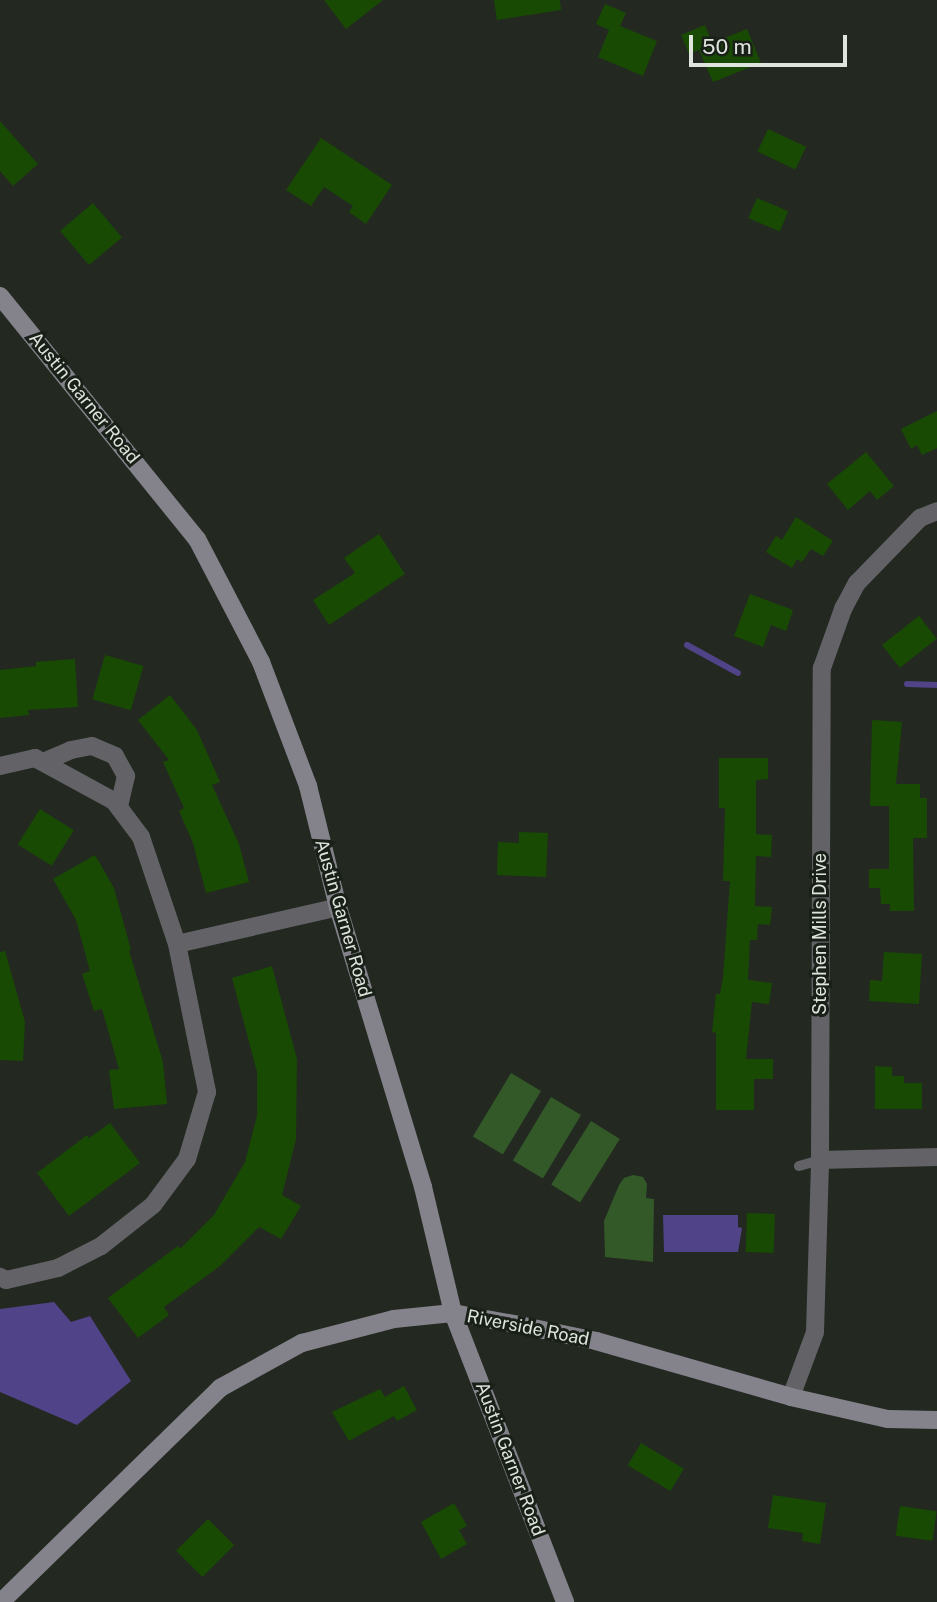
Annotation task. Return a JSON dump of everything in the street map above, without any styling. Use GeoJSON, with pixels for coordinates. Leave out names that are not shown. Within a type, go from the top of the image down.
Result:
{"type":"FeatureCollection","features":[{"type":"Feature","properties":{"kind":"street","name":"Austin Garner Road"},"geometry":{"type":"LineString","coordinates":[[0,296],[197,539],[266,675],[308,786],[338,907],[423,1187],[453,1312],[565,1602]]}},
{"type":"Feature","properties":{"kind":"street","name":"Stephen Mills Drive"},"geometry":{"type":"LineString","coordinates":[[791,1397],[815,1332],[820,1160],[822,668],[843,609],[857,583],[920,518],[937,511]]}},
{"type":"Feature","properties":{"kind":"street"},"geometry":{"type":"LineString","coordinates":[[44,762],[71,750],[93,746],[115,757],[126,776],[118,807]]}},
{"type":"Feature","properties":{"kind":"street"},"geometry":{"type":"LineString","coordinates":[[0,766],[35,758],[44,762],[114,801],[141,837],[177,944],[207,1092],[187,1159],[153,1205],[101,1245],[58,1268],[6,1280],[0,1277]]}},
{"type":"Feature","properties":{"kind":"street"},"geometry":{"type":"LineString","coordinates":[[177,944],[338,907]]}},
{"type":"Feature","properties":{"kind":"street"},"geometry":{"type":"LineString","coordinates":[[820,1160],[937,1157]]}},
{"type":"Feature","properties":{"kind":"street","name":"Riverside Road"},"geometry":{"type":"LineString","coordinates":[[1,1602],[220,1388],[302,1343],[394,1319],[453,1312],[596,1341],[791,1397],[888,1419],[937,1420]]}},
{"type":"Feature","properties":{"kind":"lane"},"geometry":{"type":"LineString","coordinates":[[799,1166],[820,1160]]}},
{"type":"Feature","properties":{"kind":"green space"},"geometry":{"type":"Polygon","coordinates":[[[511,1073],[541,1091],[503,1154],[473,1136],[511,1073]]]}},
{"type":"Feature","properties":{"kind":"green space"},"geometry":{"type":"Polygon","coordinates":[[[551,1097],[581,1115],[543,1178],[513,1160],[551,1097]]]}},
{"type":"Feature","properties":{"kind":"green space"},"geometry":{"type":"Polygon","coordinates":[[[591,1121],[620,1139],[580,1203],[551,1185],[591,1121]]]}},
{"type":"Feature","properties":{"kind":"green space"},"geometry":{"type":"Polygon","coordinates":[[[633,1175],[643,1177],[647,1184],[646,1198],[654,1199],[653,1262],[605,1257],[604,1221],[619,1185],[624,1178],[633,1175]]]}},
{"type":"Feature","properties":{"kind":"shaded area"},"geometry":{"type":"Polygon","coordinates":[[[663,1215],[738,1215],[738,1227],[742,1228],[738,1252],[664,1252],[663,1215]]]}},
{"type":"Feature","properties":{"kind":"shaded area"},"geometry":{"type":"Polygon","coordinates":[[[54,1302],[71,1322],[90,1316],[131,1381],[77,1425],[0,1392],[0,1309],[54,1302]]]}},
{"type":"Feature","properties":{"kind":"building"},"geometry":{"type":"Polygon","coordinates":[[[324,0],[383,0],[346,29],[324,0]]]}},
{"type":"Feature","properties":{"kind":"building"},"geometry":{"type":"Polygon","coordinates":[[[494,0],[560,0],[561,10],[497,20],[494,0]]]}},
{"type":"Feature","properties":{"kind":"building"},"geometry":{"type":"Polygon","coordinates":[[[605,4],[626,13],[620,26],[657,41],[643,76],[598,57],[609,30],[596,24],[605,4]]]}},
{"type":"Feature","properties":{"kind":"building"},"geometry":{"type":"Polygon","coordinates":[[[705,25],[712,43],[747,29],[761,63],[713,82],[699,50],[689,54],[681,35],[705,25]]]}},
{"type":"Feature","properties":{"kind":"building"},"geometry":{"type":"Polygon","coordinates":[[[0,121],[38,164],[13,186],[0,171],[0,121]]]}},
{"type":"Feature","properties":{"kind":"building"},"geometry":{"type":"Polygon","coordinates":[[[768,129],[806,147],[795,169],[757,152],[768,129]]]}},
{"type":"Feature","properties":{"kind":"building"},"geometry":{"type":"Polygon","coordinates":[[[321,138],[392,185],[366,224],[349,212],[353,206],[324,187],[311,206],[286,190],[321,138]]]}},
{"type":"Feature","properties":{"kind":"building"},"geometry":{"type":"Polygon","coordinates":[[[757,198],[788,211],[780,232],[748,218],[757,198]]]}},
{"type":"Feature","properties":{"kind":"building"},"geometry":{"type":"Polygon","coordinates":[[[93,203],[122,237],[89,265],[60,231],[93,203]]]}},
{"type":"Feature","properties":{"kind":"building"},"geometry":{"type":"Polygon","coordinates":[[[937,411],[937,448],[922,455],[917,445],[911,449],[901,429],[937,411]]]}},
{"type":"Feature","properties":{"kind":"building"},"geometry":{"type":"Polygon","coordinates":[[[866,452],[894,486],[877,500],[870,491],[848,510],[827,484],[866,452]]]}},
{"type":"Feature","properties":{"kind":"building"},"geometry":{"type":"Polygon","coordinates":[[[796,517],[833,541],[823,556],[811,549],[802,562],[797,559],[792,568],[766,552],[776,536],[782,540],[796,517]]]}},
{"type":"Feature","properties":{"kind":"building"},"geometry":{"type":"Polygon","coordinates":[[[379,534],[405,574],[329,625],[313,600],[355,573],[344,558],[379,534]]]}},
{"type":"Feature","properties":{"kind":"building"},"geometry":{"type":"Polygon","coordinates":[[[750,594],[793,610],[786,631],[771,625],[763,647],[734,636],[750,594]]]}},
{"type":"Feature","properties":{"kind":"building"},"geometry":{"type":"Polygon","coordinates":[[[919,616],[937,639],[900,668],[882,645],[919,616]]]}},
{"type":"Feature","properties":{"kind":"building"},"geometry":{"type":"Polygon","coordinates":[[[105,655],[143,666],[131,710],[92,699],[105,655]]]}},
{"type":"Feature","properties":{"kind":"building"},"geometry":{"type":"Polygon","coordinates":[[[75,659],[78,707],[28,710],[29,715],[0,718],[0,670],[36,666],[36,662],[75,659]]]}},
{"type":"Feature","properties":{"kind":"building"},"geometry":{"type":"Polygon","coordinates":[[[170,695],[197,730],[220,782],[212,785],[239,844],[249,882],[206,893],[193,843],[179,811],[184,808],[163,762],[169,760],[138,720],[170,695]]]}},
{"type":"Feature","properties":{"kind":"building"},"geometry":{"type":"Polygon","coordinates":[[[872,720],[902,722],[896,784],[920,784],[920,798],[927,798],[927,838],[913,838],[914,911],[890,911],[890,904],[881,904],[880,888],[869,888],[869,869],[889,869],[889,806],[870,806],[872,720]]]}},
{"type":"Feature","properties":{"kind":"building"},"geometry":{"type":"Polygon","coordinates":[[[719,758],[768,758],[768,779],[756,780],[756,834],[772,835],[771,857],[756,856],[755,906],[772,907],[770,925],[758,924],[757,940],[750,940],[748,980],[772,983],[769,1004],[752,1002],[746,1059],[773,1059],[773,1079],[754,1079],[754,1110],[716,1110],[716,1033],[712,1032],[716,994],[720,994],[723,977],[730,881],[723,881],[725,808],[719,808],[719,758]]]}},
{"type":"Feature","properties":{"kind":"building"},"geometry":{"type":"Polygon","coordinates":[[[40,809],[74,830],[52,866],[18,845],[40,809]]]}},
{"type":"Feature","properties":{"kind":"building"},"geometry":{"type":"Polygon","coordinates":[[[519,832],[548,833],[546,877],[497,875],[498,842],[519,843],[519,832]]]}},
{"type":"Feature","properties":{"kind":"building"},"geometry":{"type":"Polygon","coordinates":[[[95,855],[114,888],[131,950],[129,951],[163,1062],[167,1104],[114,1109],[109,1070],[119,1069],[102,1009],[94,1011],[82,974],[90,971],[76,920],[53,879],[95,855]]]}},
{"type":"Feature","properties":{"kind":"building"},"geometry":{"type":"Polygon","coordinates":[[[5,951],[25,1022],[23,1061],[0,1060],[0,952],[5,951]]]}},
{"type":"Feature","properties":{"kind":"building"},"geometry":{"type":"Polygon","coordinates":[[[884,952],[922,954],[919,1004],[869,1001],[870,980],[882,981],[884,952]]]}},
{"type":"Feature","properties":{"kind":"building"},"geometry":{"type":"Polygon","coordinates":[[[272,966],[297,1059],[296,1139],[282,1195],[301,1206],[281,1239],[259,1227],[220,1266],[164,1307],[169,1315],[138,1338],[108,1298],[178,1246],[180,1249],[214,1215],[245,1162],[257,1116],[257,1072],[232,978],[272,966]]]}},
{"type":"Feature","properties":{"kind":"building"},"geometry":{"type":"Polygon","coordinates":[[[875,1066],[892,1067],[892,1076],[904,1076],[904,1083],[922,1083],[922,1109],[875,1109],[875,1066]]]}},
{"type":"Feature","properties":{"kind":"building"},"geometry":{"type":"Polygon","coordinates":[[[110,1123],[140,1163],[69,1216],[37,1173],[87,1135],[89,1138],[110,1123]]]}},
{"type":"Feature","properties":{"kind":"building"},"geometry":{"type":"Polygon","coordinates":[[[747,1213],[775,1214],[774,1253],[746,1252],[747,1213]]]}},
{"type":"Feature","properties":{"kind":"building"},"geometry":{"type":"Polygon","coordinates":[[[404,1386],[417,1410],[397,1421],[394,1416],[349,1441],[332,1412],[380,1389],[385,1397],[404,1386]]]}},
{"type":"Feature","properties":{"kind":"building"},"geometry":{"type":"Polygon","coordinates":[[[641,1443],[684,1469],[670,1491],[628,1465],[641,1443]]]}},
{"type":"Feature","properties":{"kind":"building"},"geometry":{"type":"Polygon","coordinates":[[[773,1495],[826,1503],[820,1544],[802,1541],[803,1533],[768,1528],[773,1495]]]}},
{"type":"Feature","properties":{"kind":"building"},"geometry":{"type":"Polygon","coordinates":[[[454,1503],[467,1526],[459,1530],[467,1544],[441,1559],[421,1522],[454,1503]]]}},
{"type":"Feature","properties":{"kind":"building"},"geometry":{"type":"Polygon","coordinates":[[[900,1506],[937,1511],[932,1541],[896,1536],[900,1506]]]}},
{"type":"Feature","properties":{"kind":"building"},"geometry":{"type":"Polygon","coordinates":[[[208,1519],[234,1545],[202,1577],[176,1551],[208,1519]]]}},
{"type":"Feature","properties":{"kind":"waterway"},"geometry":{"type":"LineString","coordinates":[[687,645],[738,673]]}},
{"type":"Feature","properties":{"kind":"waterway"},"geometry":{"type":"LineString","coordinates":[[907,684],[937,685]]}}]}
